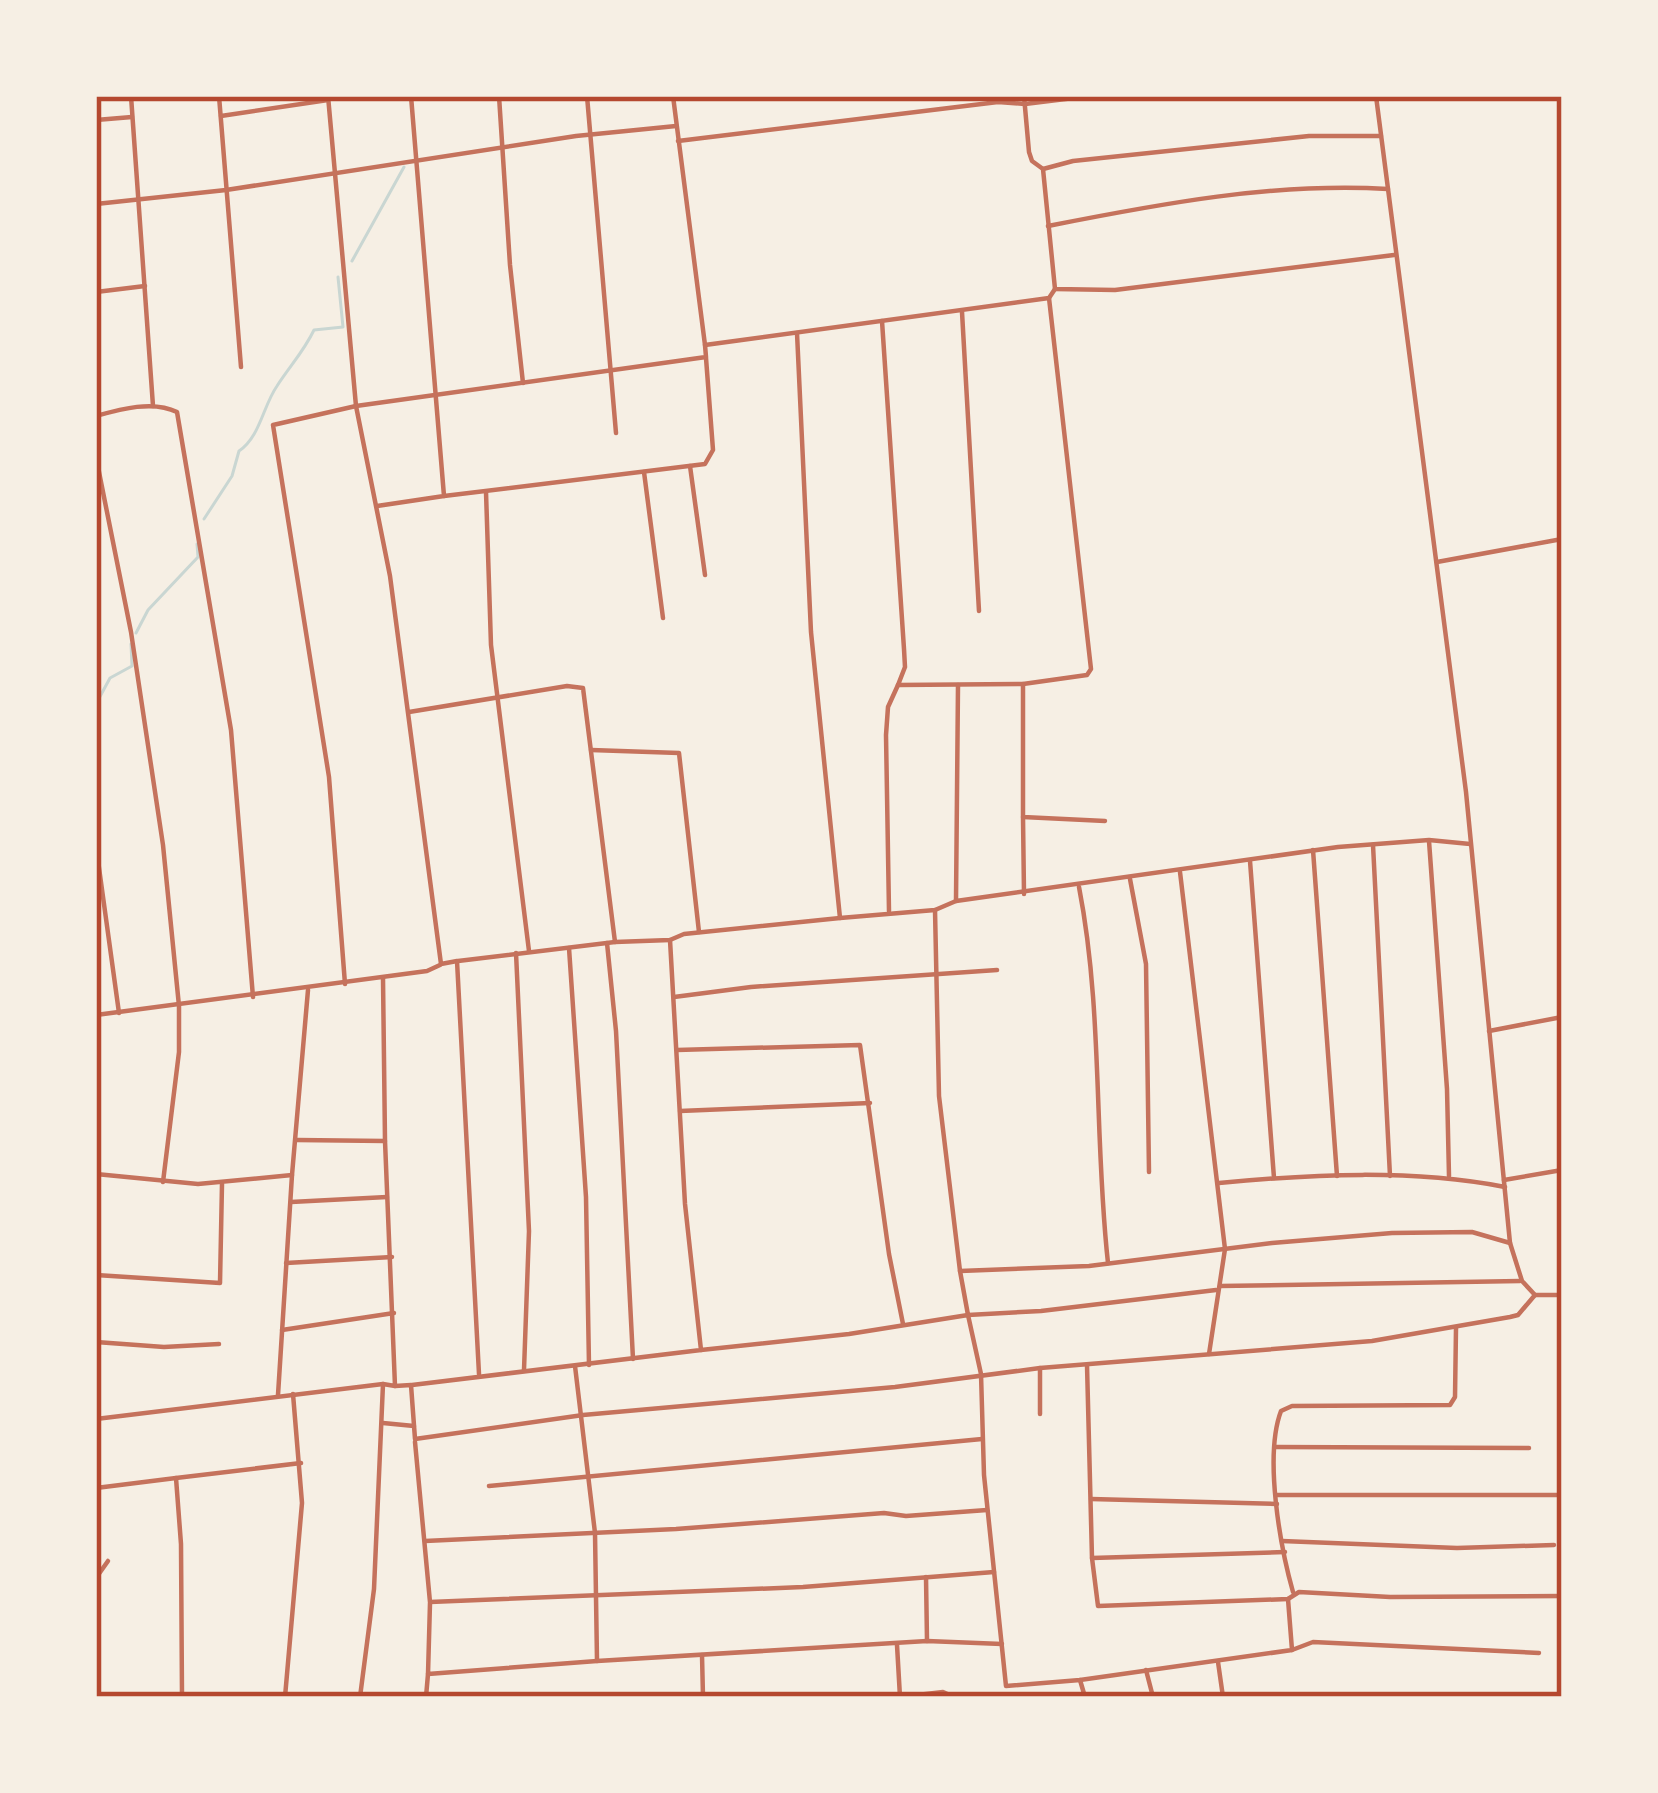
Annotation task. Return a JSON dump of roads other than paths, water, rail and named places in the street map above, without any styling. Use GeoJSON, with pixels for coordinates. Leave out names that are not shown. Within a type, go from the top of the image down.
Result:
{"type":"FeatureCollection","features":[{"type":"Feature","properties":{"kind":"street"},"geometry":{"type":"LineString","coordinates":[[131,96],[153,406]]}},
{"type":"Feature","properties":{"kind":"street"},"geometry":{"type":"LineString","coordinates":[[219,96],[241,367]]}},
{"type":"Feature","properties":{"kind":"street"},"geometry":{"type":"LineString","coordinates":[[410,96],[444,496]]}},
{"type":"Feature","properties":{"kind":"street"},"geometry":{"type":"LineString","coordinates":[[499,96],[523,383]]}},
{"type":"Feature","properties":{"kind":"street"},"geometry":{"type":"LineString","coordinates":[[587,96],[616,433]]}},
{"type":"Feature","properties":{"kind":"street"},"geometry":{"type":"LineString","coordinates":[[377,506],[704,464],[713,450],[706,356],[673,96]]}},
{"type":"Feature","properties":{"kind":"street"},"geometry":{"type":"LineString","coordinates":[[677,141],[998,102],[1090,96]]}},
{"type":"Feature","properties":{"kind":"street"},"geometry":{"type":"LineString","coordinates":[[1376,96],[1438,562],[1510,1243],[1522,1281],[1535,1295],[1562,1295]]}},
{"type":"Feature","properties":{"kind":"street"},"geometry":{"type":"LineString","coordinates":[[221,116],[328,98],[356,406],[377,506],[409,712],[441,964]]}},
{"type":"Feature","properties":{"kind":"street"},"geometry":{"type":"LineString","coordinates":[[898,685],[1023,684],[1087,675],[1091,669],[1049,298],[1055,289],[1043,169],[1029,152],[1025,100]]}},
{"type":"Feature","properties":{"kind":"street"},"geometry":{"type":"LineString","coordinates":[[96,120],[132,117]]}},
{"type":"Feature","properties":{"kind":"street"},"geometry":{"type":"LineString","coordinates":[[96,204],[676,126]]}},
{"type":"Feature","properties":{"kind":"street"},"geometry":{"type":"LineString","coordinates":[[1043,169],[1073,161],[1309,136],[1381,136]]}},
{"type":"Feature","properties":{"kind":"street"},"geometry":{"type":"LineString","coordinates":[[1048,226],[1245,194],[1339,186],[1388,189]]}},
{"type":"Feature","properties":{"kind":"street"},"geometry":{"type":"LineString","coordinates":[[1055,289],[1115,290],[1396,254]]}},
{"type":"Feature","properties":{"kind":"street"},"geometry":{"type":"LineString","coordinates":[[96,292],[146,286]]}},
{"type":"Feature","properties":{"kind":"street"},"geometry":{"type":"LineString","coordinates":[[705,345],[1049,298]]}},
{"type":"Feature","properties":{"kind":"street"},"geometry":{"type":"LineString","coordinates":[[962,312],[979,611]]}},
{"type":"Feature","properties":{"kind":"street"},"geometry":{"type":"LineString","coordinates":[[882,321],[905,668],[888,707],[886,735],[889,911]]}},
{"type":"Feature","properties":{"kind":"street"},"geometry":{"type":"LineString","coordinates":[[797,333],[811,632],[840,918]]}},
{"type":"Feature","properties":{"kind":"street"},"geometry":{"type":"LineString","coordinates":[[345,984],[329,777],[271,429],[278,421],[356,406],[706,356]]}},
{"type":"Feature","properties":{"kind":"street"},"geometry":{"type":"LineString","coordinates":[[96,416],[153,406],[176,412],[220,653],[239,806],[253,997]]}},
{"type":"Feature","properties":{"kind":"street"},"geometry":{"type":"LineString","coordinates":[[96,457],[131,632],[163,845],[179,1006],[179,1052],[163,1182]]}},
{"type":"Feature","properties":{"kind":"street"},"geometry":{"type":"LineString","coordinates":[[690,466],[705,574]]}},
{"type":"Feature","properties":{"kind":"street"},"geometry":{"type":"LineString","coordinates":[[644,472],[663,618]]}},
{"type":"Feature","properties":{"kind":"street"},"geometry":{"type":"LineString","coordinates":[[486,492],[490,645],[529,951]]}},
{"type":"Feature","properties":{"kind":"street"},"geometry":{"type":"LineString","coordinates":[[1438,562],[1562,539]]}},
{"type":"Feature","properties":{"kind":"street"},"geometry":{"type":"LineString","coordinates":[[1023,684],[1024,894]]}},
{"type":"Feature","properties":{"kind":"street"},"geometry":{"type":"LineString","coordinates":[[956,902],[958,685]]}},
{"type":"Feature","properties":{"kind":"street"},"geometry":{"type":"LineString","coordinates":[[409,712],[567,686],[583,688],[611,942],[632,1359]]}},
{"type":"Feature","properties":{"kind":"street"},"geometry":{"type":"LineString","coordinates":[[591,750],[679,753],[699,932]]}},
{"type":"Feature","properties":{"kind":"street"},"geometry":{"type":"LineString","coordinates":[[1023,817],[1105,821]]}},
{"type":"Feature","properties":{"kind":"street"},"geometry":{"type":"LineString","coordinates":[[96,1015],[308,990],[529,951],[934,910],[956,902],[1312,850],[1429,841],[1470,844]]}},
{"type":"Feature","properties":{"kind":"street"},"geometry":{"type":"LineString","coordinates":[[1429,841],[1449,1176]]}},
{"type":"Feature","properties":{"kind":"street"},"geometry":{"type":"LineString","coordinates":[[1373,845],[1390,1176]]}},
{"type":"Feature","properties":{"kind":"street"},"geometry":{"type":"LineString","coordinates":[[96,846],[119,1013]]}},
{"type":"Feature","properties":{"kind":"street"},"geometry":{"type":"LineString","coordinates":[[1312,850],[1337,1176]]}},
{"type":"Feature","properties":{"kind":"street"},"geometry":{"type":"LineString","coordinates":[[1250,859],[1274,1178]]}},
{"type":"Feature","properties":{"kind":"street"},"geometry":{"type":"LineString","coordinates":[[1180,872],[1225,1249],[1209,1356]]}},
{"type":"Feature","properties":{"kind":"street"},"geometry":{"type":"LineString","coordinates":[[1130,879],[1146,964],[1149,1172]]}},
{"type":"Feature","properties":{"kind":"street"},"geometry":{"type":"LineString","coordinates":[[1079,887],[1090,941],[1098,1157],[1108,1263]]}},
{"type":"Feature","properties":{"kind":"street"},"geometry":{"type":"LineString","coordinates":[[934,910],[939,1096],[960,1271],[981,1374],[987,1510],[1009,1697]]}},
{"type":"Feature","properties":{"kind":"street"},"geometry":{"type":"LineString","coordinates":[[670,940],[701,1350]]}},
{"type":"Feature","properties":{"kind":"street"},"geometry":{"type":"LineString","coordinates":[[569,948],[586,1197],[589,1365]]}},
{"type":"Feature","properties":{"kind":"street"},"geometry":{"type":"LineString","coordinates":[[516,953],[530,1286],[524,1370]]}},
{"type":"Feature","properties":{"kind":"street"},"geometry":{"type":"LineString","coordinates":[[457,961],[479,1374]]}},
{"type":"Feature","properties":{"kind":"street"},"geometry":{"type":"LineString","coordinates":[[674,997],[997,970]]}},
{"type":"Feature","properties":{"kind":"street"},"geometry":{"type":"LineString","coordinates":[[383,977],[395,1386]]}},
{"type":"Feature","properties":{"kind":"street"},"geometry":{"type":"LineString","coordinates":[[278,1396],[308,990]]}},
{"type":"Feature","properties":{"kind":"street"},"geometry":{"type":"LineString","coordinates":[[1489,1031],[1562,1017]]}},
{"type":"Feature","properties":{"kind":"street"},"geometry":{"type":"LineString","coordinates":[[677,1050],[856,1044],[862,1049],[881,1208],[903,1324]]}},
{"type":"Feature","properties":{"kind":"street"},"geometry":{"type":"LineString","coordinates":[[680,1111],[870,1102]]}},
{"type":"Feature","properties":{"kind":"street"},"geometry":{"type":"LineString","coordinates":[[297,1140],[385,1142]]}},
{"type":"Feature","properties":{"kind":"street"},"geometry":{"type":"LineString","coordinates":[[1219,1184],[1337,1176],[1449,1176],[1505,1183],[1562,1170]]}},
{"type":"Feature","properties":{"kind":"street"},"geometry":{"type":"LineString","coordinates":[[96,1174],[222,1184],[292,1175]]}},
{"type":"Feature","properties":{"kind":"street"},"geometry":{"type":"LineString","coordinates":[[96,1276],[220,1282],[222,1184]]}},
{"type":"Feature","properties":{"kind":"street"},"geometry":{"type":"LineString","coordinates":[[290,1202],[387,1197]]}},
{"type":"Feature","properties":{"kind":"street"},"geometry":{"type":"LineString","coordinates":[[960,1271],[1108,1263],[1441,1231],[1472,1232],[1510,1243]]}},
{"type":"Feature","properties":{"kind":"street"},"geometry":{"type":"LineString","coordinates":[[286,1263],[392,1257]]}},
{"type":"Feature","properties":{"kind":"street"},"geometry":{"type":"LineString","coordinates":[[96,1419],[831,1337],[968,1315],[1041,1311],[1218,1288],[1522,1281]]}},
{"type":"Feature","properties":{"kind":"street"},"geometry":{"type":"LineString","coordinates":[[415,1439],[583,1415],[895,1388],[981,1374],[1372,1341],[1518,1315],[1535,1295]]}},
{"type":"Feature","properties":{"kind":"street"},"geometry":{"type":"LineString","coordinates":[[282,1330],[394,1313]]}},
{"type":"Feature","properties":{"kind":"street"},"geometry":{"type":"LineString","coordinates":[[1292,1650],[1288,1599],[1293,1592],[1277,1495],[1278,1416],[1292,1406],[1452,1403],[1456,1328]]}},
{"type":"Feature","properties":{"kind":"street"},"geometry":{"type":"LineString","coordinates":[[96,1342],[164,1347],[220,1344]]}},
{"type":"Feature","properties":{"kind":"street"},"geometry":{"type":"LineString","coordinates":[[1088,1365],[1096,1603],[1101,1607],[1288,1599]]}},
{"type":"Feature","properties":{"kind":"street"},"geometry":{"type":"LineString","coordinates":[[575,1366],[595,1533],[597,1660]]}},
{"type":"Feature","properties":{"kind":"street"},"geometry":{"type":"LineString","coordinates":[[1040,1368],[1040,1414]]}},
{"type":"Feature","properties":{"kind":"street"},"geometry":{"type":"LineString","coordinates":[[360,1697],[374,1589],[383,1384]]}},
{"type":"Feature","properties":{"kind":"street"},"geometry":{"type":"LineString","coordinates":[[411,1385],[430,1602],[426,1697]]}},
{"type":"Feature","properties":{"kind":"street"},"geometry":{"type":"LineString","coordinates":[[286,1697],[301,1462],[293,1394]]}},
{"type":"Feature","properties":{"kind":"street"},"geometry":{"type":"LineString","coordinates":[[382,1423],[414,1426]]}},
{"type":"Feature","properties":{"kind":"street"},"geometry":{"type":"LineString","coordinates":[[489,1486],[982,1439]]}},
{"type":"Feature","properties":{"kind":"street"},"geometry":{"type":"LineString","coordinates":[[1275,1447],[1529,1448]]}},
{"type":"Feature","properties":{"kind":"street"},"geometry":{"type":"LineString","coordinates":[[96,1488],[301,1462]]}},
{"type":"Feature","properties":{"kind":"street"},"geometry":{"type":"LineString","coordinates":[[176,1478],[182,1697]]}},
{"type":"Feature","properties":{"kind":"street"},"geometry":{"type":"LineString","coordinates":[[1277,1495],[1562,1495]]}},
{"type":"Feature","properties":{"kind":"street"},"geometry":{"type":"LineString","coordinates":[[1091,1499],[1278,1504]]}},
{"type":"Feature","properties":{"kind":"street"},"geometry":{"type":"LineString","coordinates":[[425,1541],[987,1510]]}},
{"type":"Feature","properties":{"kind":"street"},"geometry":{"type":"LineString","coordinates":[[1282,1541],[1435,1548],[1554,1545]]}},
{"type":"Feature","properties":{"kind":"street"},"geometry":{"type":"LineString","coordinates":[[1093,1558],[1285,1552]]}},
{"type":"Feature","properties":{"kind":"street"},"geometry":{"type":"LineString","coordinates":[[96,1578],[108,1561]]}},
{"type":"Feature","properties":{"kind":"street"},"geometry":{"type":"LineString","coordinates":[[430,1602],[994,1572]]}},
{"type":"Feature","properties":{"kind":"street"},"geometry":{"type":"LineString","coordinates":[[926,1577],[927,1641]]}},
{"type":"Feature","properties":{"kind":"street"},"geometry":{"type":"LineString","coordinates":[[1293,1592],[1402,1598],[1562,1596]]}},
{"type":"Feature","properties":{"kind":"street"},"geometry":{"type":"LineString","coordinates":[[428,1674],[927,1641],[1002,1644]]}},
{"type":"Feature","properties":{"kind":"street"},"geometry":{"type":"LineString","coordinates":[[1006,1686],[1218,1662],[1313,1642],[1539,1653]]}},
{"type":"Feature","properties":{"kind":"street"},"geometry":{"type":"LineString","coordinates":[[897,1645],[899,1697],[943,1691],[953,1697]]}},
{"type":"Feature","properties":{"kind":"street"},"geometry":{"type":"LineString","coordinates":[[702,1653],[703,1697]]}},
{"type":"Feature","properties":{"kind":"street"},"geometry":{"type":"LineString","coordinates":[[1218,1662],[1223,1697]]}},
{"type":"Feature","properties":{"kind":"street"},"geometry":{"type":"LineString","coordinates":[[1146,1670],[1154,1697]]}},
{"type":"Feature","properties":{"kind":"street"},"geometry":{"type":"LineString","coordinates":[[1080,1680],[1085,1697]]}},
{"type":"Feature","properties":{"kind":"waterway"},"geometry":{"type":"LineString","coordinates":[[352,261],[404,167]]}},
{"type":"Feature","properties":{"kind":"waterway"},"geometry":{"type":"LineString","coordinates":[[204,519],[232,476],[239,451],[252,438],[272,394],[314,330],[343,327],[338,277]]}},
{"type":"Feature","properties":{"kind":"waterway"},"geometry":{"type":"LineString","coordinates":[[136,633],[148,610],[198,557],[197,544]]}},
{"type":"Feature","properties":{"kind":"waterway"},"geometry":{"type":"LineString","coordinates":[[96,704],[110,678],[132,666],[131,644]]}}]}
